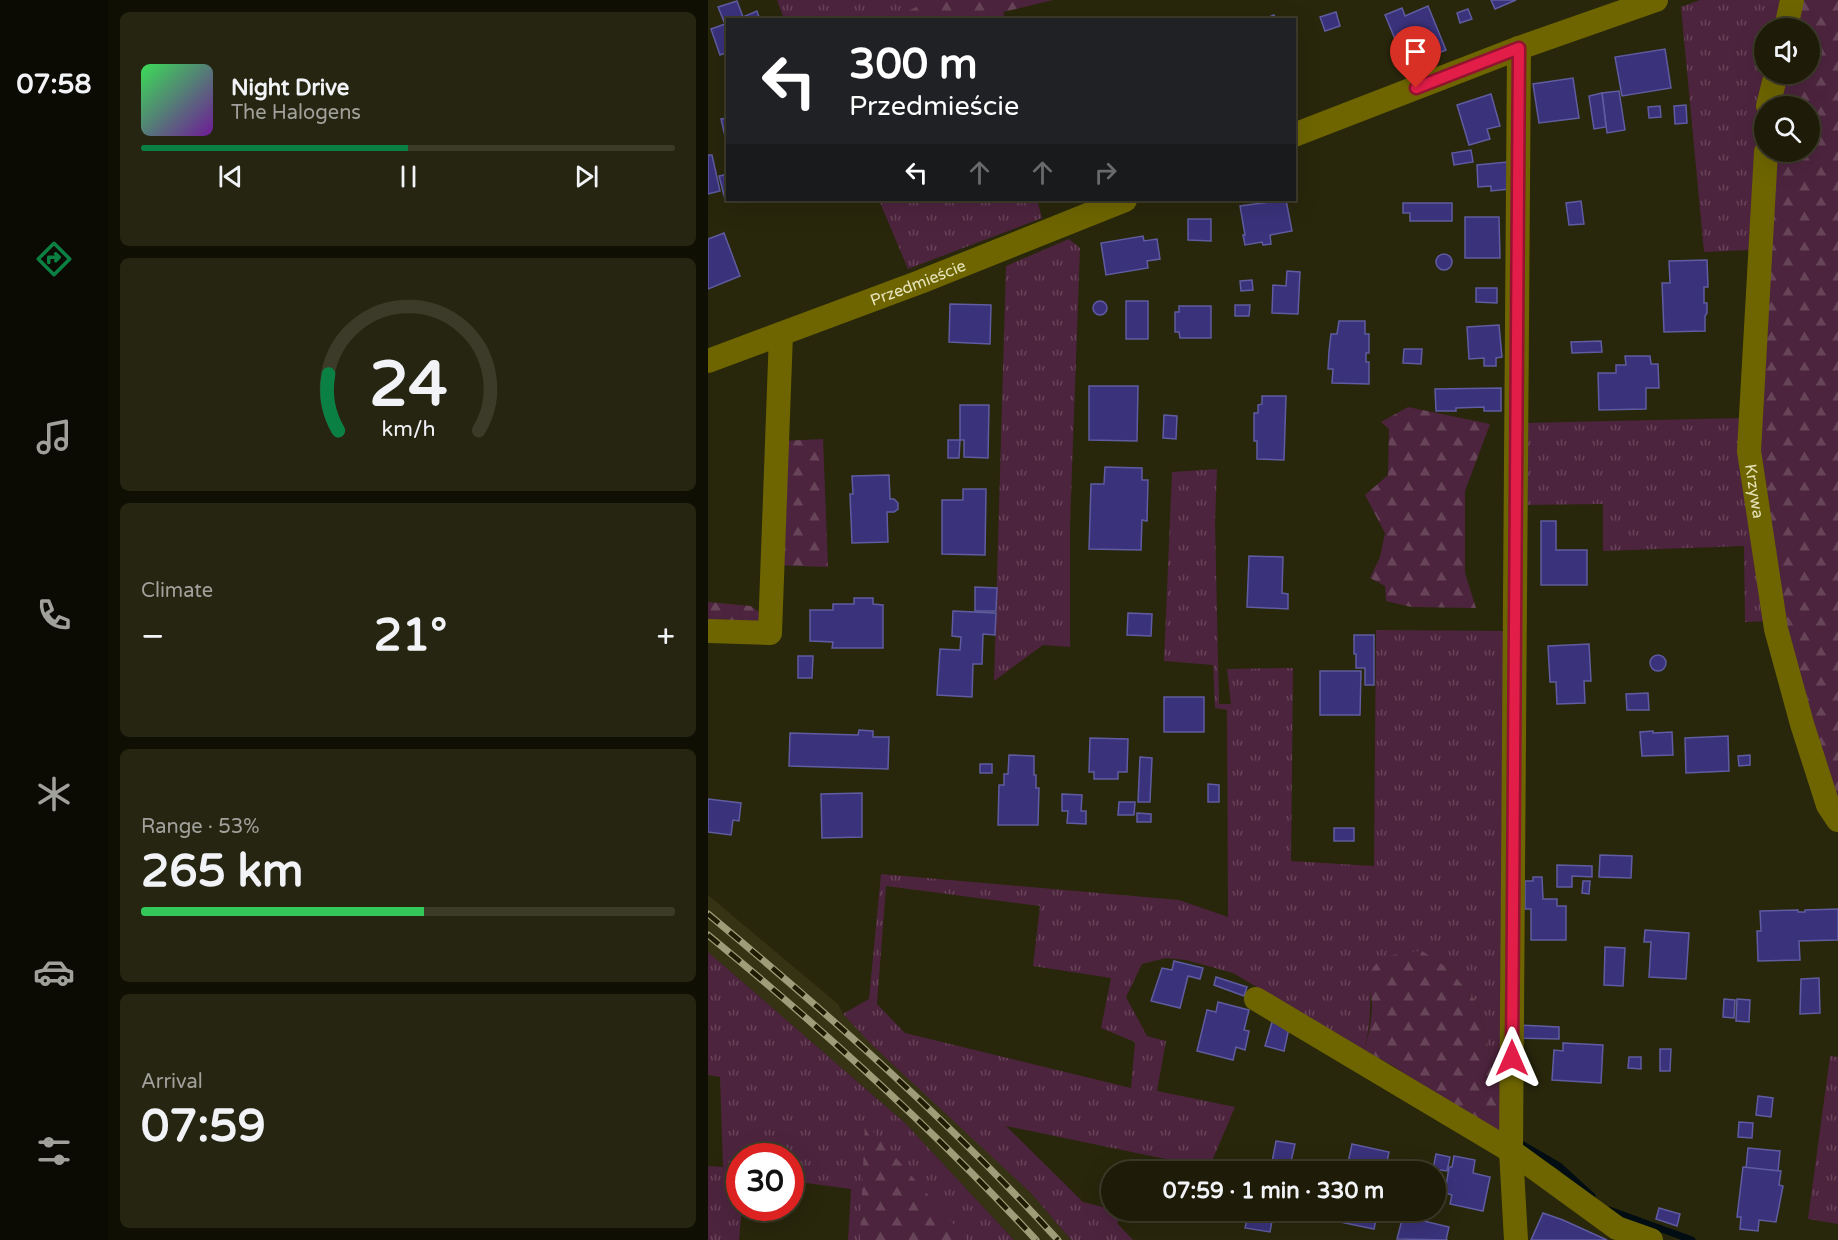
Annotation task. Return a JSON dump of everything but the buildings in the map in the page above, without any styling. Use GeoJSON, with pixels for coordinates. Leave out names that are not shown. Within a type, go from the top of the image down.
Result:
{"type":"FeatureCollection","features":[{"type":"Feature","properties":{"kind":"street"},"geometry":{"type":"LineString","coordinates":[[1296,134],[1519,48],[1656,0]]}},
{"type":"Feature","properties":{"kind":"street"},"geometry":{"type":"LineString","coordinates":[[1788,18],[1792,0]]}},
{"type":"Feature","properties":{"kind":"street"},"geometry":{"type":"LineString","coordinates":[[1516,1240],[1511,1151],[1519,48]]}},
{"type":"Feature","properties":{"kind":"street","name":"Krzywa"},"geometry":{"type":"LineString","coordinates":[[1765,162],[1749,451],[1776,629],[1802,724],[1828,805],[1838,820]]}},
{"type":"Feature","properties":{"kind":"street","name":"Przedmieście"},"geometry":{"type":"LineString","coordinates":[[708,361],[920,282],[1122,201]]}},
{"type":"Feature","properties":{"kind":"street"},"geometry":{"type":"LineString","coordinates":[[708,631],[770,633],[781,334]]}},
{"type":"Feature","properties":{"kind":"street"},"geometry":{"type":"LineString","coordinates":[[1256,999],[1511,1151],[1617,1228],[1651,1240]]}},
{"type":"Feature","properties":{"kind":"shaded area"},"geometry":{"type":"Polygon","coordinates":[[[708,895],[838,1004],[843,1014],[1031,1193],[1071,1240],[1014,1240],[905,1123],[708,952],[708,895]]]}},
{"type":"Feature","properties":{"kind":"green space"},"geometry":{"type":"Polygon","coordinates":[[[777,0],[986,0],[991,18],[784,18],[777,0]]]}},
{"type":"Feature","properties":{"kind":"green space"},"geometry":{"type":"Polygon","coordinates":[[[931,0],[1053,0],[1003,12],[1005,18],[893,18],[931,0]]]}},
{"type":"Feature","properties":{"kind":"green space"},"geometry":{"type":"Polygon","coordinates":[[[1700,0],[1780,0],[1777,18],[1754,18],[1754,84],[1763,84],[1762,96],[1754,96],[1754,162],[1757,162],[1750,250],[1704,252],[1681,7],[1700,0]]]}},
{"type":"Feature","properties":{"kind":"green space"},"geometry":{"type":"Polygon","coordinates":[[[1803,0],[1838,0],[1838,805],[1787,641],[1759,449],[1773,162],[1820,162],[1820,96],[1781,96],[1784,84],[1820,84],[1820,18],[1798,18],[1803,0]]]}},
{"type":"Feature","properties":{"kind":"green space"},"geometry":{"type":"Polygon","coordinates":[[[879,201],[1037,201],[1042,218],[908,269],[879,201]]]}},
{"type":"Feature","properties":{"kind":"green space"},"geometry":{"type":"Polygon","coordinates":[[[1069,239],[1080,248],[1070,525],[1070,647],[1043,645],[994,681],[1006,266],[1069,239]]]}},
{"type":"Feature","properties":{"kind":"green space"},"geometry":{"type":"Polygon","coordinates":[[[1408,407],[1490,424],[1465,491],[1465,573],[1476,608],[1411,607],[1386,601],[1385,586],[1370,578],[1380,557],[1385,533],[1365,495],[1388,475],[1389,429],[1381,422],[1408,407]]]}},
{"type":"Feature","properties":{"kind":"green space"},"geometry":{"type":"Polygon","coordinates":[[[1744,418],[1772,621],[1745,622],[1744,546],[1603,551],[1603,504],[1522,505],[1524,423],[1744,418]]]}},
{"type":"Feature","properties":{"kind":"green space"},"geometry":{"type":"Polygon","coordinates":[[[823,439],[828,567],[775,565],[781,441],[823,439]]]}},
{"type":"Feature","properties":{"kind":"green space"},"geometry":{"type":"Polygon","coordinates":[[[1217,469],[1215,522],[1219,704],[1231,704],[1227,669],[1293,668],[1291,861],[1374,866],[1376,630],[1510,631],[1506,1123],[1478,1004],[1449,969],[1370,975],[1369,1021],[1364,1050],[1233,973],[1186,960],[1166,958],[1142,964],[1126,997],[1147,1036],[1166,1041],[1157,1091],[1235,1107],[1212,1161],[1175,1161],[1006,1126],[1083,1202],[1101,1206],[1101,1221],[1119,1221],[1117,1223],[1133,1240],[1071,1240],[1031,1193],[871,1044],[843,1014],[869,999],[881,874],[1179,900],[1228,917],[1227,710],[1215,708],[1213,665],[1164,661],[1172,472],[1217,469]],[[886,886],[877,1004],[905,1033],[1131,1088],[1135,1042],[1101,1028],[1111,978],[1033,966],[1040,906],[886,886]]]}},
{"type":"Feature","properties":{"kind":"green space"},"geometry":{"type":"Polygon","coordinates":[[[708,602],[751,606],[763,615],[752,628],[708,624],[708,602]]]}},
{"type":"Feature","properties":{"kind":"green space"},"geometry":{"type":"Polygon","coordinates":[[[1422,951],[1449,969],[1478,1004],[1506,1123],[1498,1134],[1393,1066],[1364,1050],[1371,1015],[1369,982],[1373,968],[1384,958],[1422,951]]]}},
{"type":"Feature","properties":{"kind":"green space"},"geometry":{"type":"Polygon","coordinates":[[[708,952],[905,1123],[1014,1240],[848,1240],[851,1189],[804,1183],[804,1143],[726,1143],[726,1221],[741,1221],[739,1240],[708,1240],[708,1166],[723,1167],[720,1077],[708,1075],[708,952]]]}},
{"type":"Feature","properties":{"kind":"green space"},"geometry":{"type":"Polygon","coordinates":[[[1830,1056],[1838,1057],[1838,1224],[1808,1219],[1830,1056]]]}},
{"type":"Feature","properties":{"kind":"green space"},"geometry":{"type":"Polygon","coordinates":[[[865,1122],[967,1240],[860,1240],[865,1122]]]}},
{"type":"Feature","properties":{"kind":"waterway"},"geometry":{"type":"LineString","coordinates":[[1516,1141],[1559,1166],[1592,1196]]}},
{"type":"Feature","properties":{"kind":"waterway"},"geometry":{"type":"LineString","coordinates":[[1609,1210],[1692,1240]]}},
{"type":"Feature","properties":{"kind":"railway"},"geometry":{"type":"LineString","coordinates":[[708,914],[889,1071],[975,1154],[1058,1240]]}},
{"type":"Feature","properties":{"kind":"railway"},"geometry":{"type":"LineString","coordinates":[[708,935],[794,1007],[918,1120],[1036,1240]]}},
{"type":"Feature","properties":{"kind":"route"},"geometry":{"type":"LineString","coordinates":[[1416,88],[1519,48],[1512,1058]]}}]}
